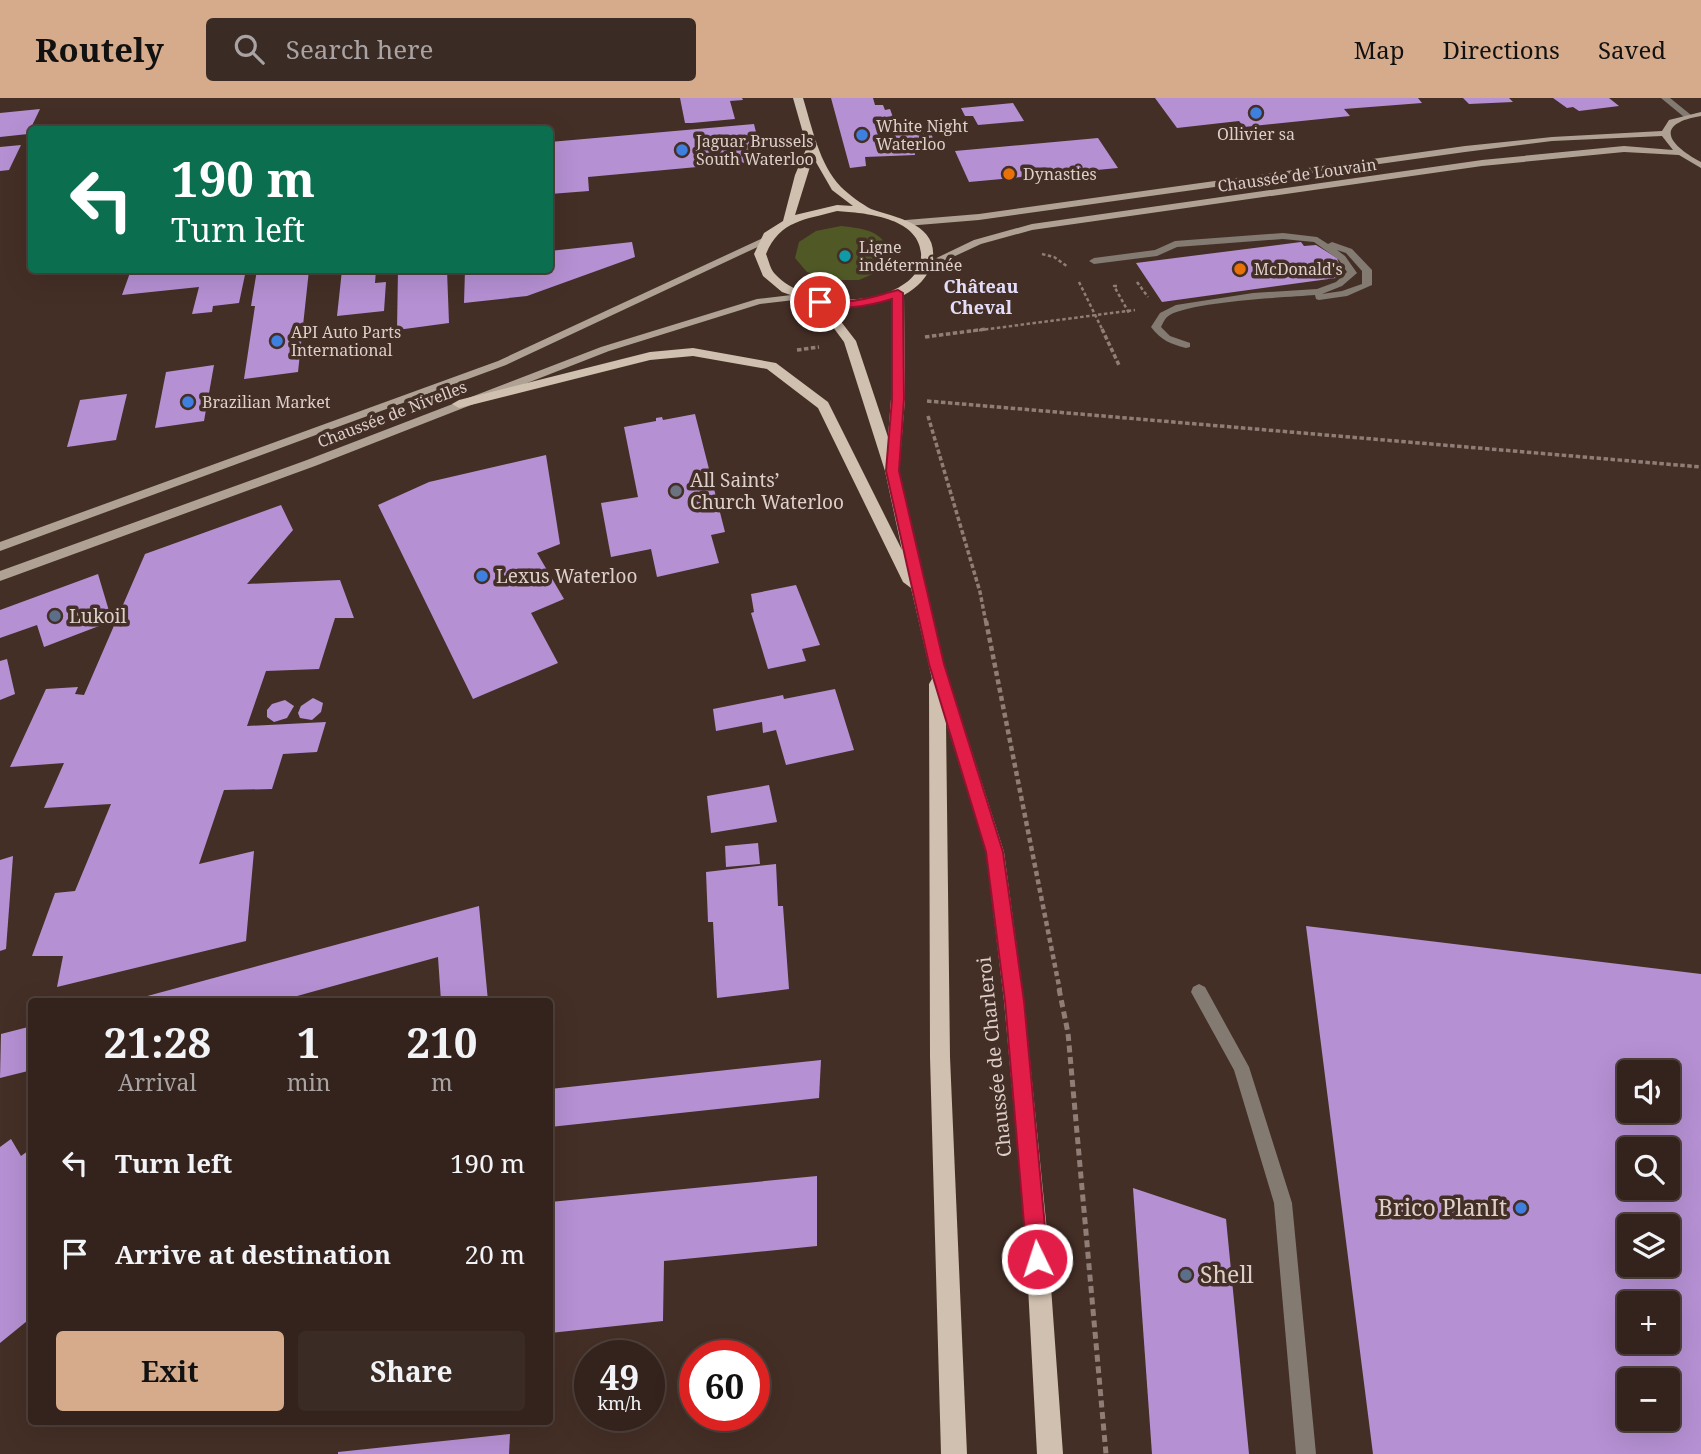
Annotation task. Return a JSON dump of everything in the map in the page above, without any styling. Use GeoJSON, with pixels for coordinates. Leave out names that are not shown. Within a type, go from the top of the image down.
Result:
{"type":"FeatureCollection","features":[{"type":"Feature","properties":{"kind":"main road"},"geometry":{"type":"LineString","coordinates":[[798,98],[812,147],[836,188],[864,209]]}},
{"type":"Feature","properties":{"kind":"main road"},"geometry":{"type":"LineString","coordinates":[[1701,114],[1674,119],[1666,125],[1664,133],[1668,143],[1678,153],[1701,166]]}},
{"type":"Feature","properties":{"kind":"main road","name":"Chaussée de Louvain"},"geometry":{"type":"LineString","coordinates":[[906,223],[979,217],[1465,149],[1552,139],[1664,133]]}},
{"type":"Feature","properties":{"kind":"main road"},"geometry":{"type":"LineString","coordinates":[[788,220],[800,175],[812,147]]}},
{"type":"Feature","properties":{"kind":"main road","name":"Chaussée de Louvain"},"geometry":{"type":"LineString","coordinates":[[927,266],[959,247],[986,237],[1031,227],[1482,163],[1624,149],[1678,153]]}},
{"type":"Feature","properties":{"kind":"main road"},"geometry":{"type":"LineString","coordinates":[[837,208],[864,209],[906,223],[920,236],[928,250],[927,266],[917,281],[898,293],[874,301],[847,304],[800,297],[780,288],[767,275],[760,261],[763,241],[788,220],[811,212],[837,208]]}},
{"type":"Feature","properties":{"kind":"main road","name":"Chaussée de Nivelles"},"geometry":{"type":"LineString","coordinates":[[0,547],[502,362],[763,241]]}},
{"type":"Feature","properties":{"kind":"main road","name":"Chaussée de Charleroi"},"geometry":{"type":"LineString","coordinates":[[892,471],[898,399],[898,293]]}},
{"type":"Feature","properties":{"kind":"main road","name":"Chaussée de Nivelles"},"geometry":{"type":"LineString","coordinates":[[0,576],[311,463],[605,349],[760,301],[800,297]]}},
{"type":"Feature","properties":{"kind":"main road","name":"Chaussée de Charleroi"},"geometry":{"type":"LineString","coordinates":[[820,302],[850,341],[892,471],[936,664],[995,852],[1014,1001],[1036,1231],[1050,1454]]}},
{"type":"Feature","properties":{"kind":"main road"},"geometry":{"type":"LineString","coordinates":[[459,404],[650,356],[693,352],[771,366],[823,405],[922,604]]}},
{"type":"Feature","properties":{"kind":"main road","name":"Chaussée de Charleroi"},"geometry":{"type":"LineString","coordinates":[[936,664],[940,1057],[954,1454]]}},
{"type":"Feature","properties":{"kind":"street"},"geometry":{"type":"LineString","coordinates":[[1665,98],[1687,116]]}},
{"type":"Feature","properties":{"kind":"street"},"geometry":{"type":"LineString","coordinates":[[1094,261],[1157,253],[1175,244],[1211,239],[1283,236],[1317,240],[1349,251],[1367,270],[1367,285],[1345,294],[1293,300],[1269,295]]}},
{"type":"Feature","properties":{"kind":"street"},"geometry":{"type":"LineString","coordinates":[[1186,345],[1167,338],[1156,327],[1163,315],[1179,307],[1269,295],[1318,292],[1339,284],[1352,273],[1342,258],[1317,240]]}},
{"type":"Feature","properties":{"kind":"street"},"geometry":{"type":"LineString","coordinates":[[1199,992],[1241,1067],[1283,1203],[1306,1454]]}},
{"type":"Feature","properties":{"kind":"path"},"geometry":{"type":"LineString","coordinates":[[1041,254],[1054,257],[1075,273],[1119,365]]}},
{"type":"Feature","properties":{"kind":"path"},"geometry":{"type":"LineString","coordinates":[[1132,318],[1114,286],[1147,280]]}},
{"type":"Feature","properties":{"kind":"path"},"geometry":{"type":"LineString","coordinates":[[1137,282],[1149,300]]}},
{"type":"Feature","properties":{"kind":"path"},"geometry":{"type":"LineString","coordinates":[[897,337],[919,338],[1145,309]]}},
{"type":"Feature","properties":{"kind":"path"},"geometry":{"type":"LineString","coordinates":[[786,348],[800,350],[850,341]]}},
{"type":"Feature","properties":{"kind":"path"},"geometry":{"type":"LineString","coordinates":[[898,399],[1701,467]]}},
{"type":"Feature","properties":{"kind":"green space"},"geometry":{"type":"Polygon","coordinates":[[[841,226],[872,232],[883,240],[891,255],[882,270],[859,280],[831,280],[807,272],[795,258],[799,242],[816,231],[841,226]]]}},
{"type":"Feature","properties":{"kind":"building"},"geometry":{"type":"Polygon","coordinates":[[[680,98],[743,100],[730,101],[735,119],[685,123],[680,98]]]}},
{"type":"Feature","properties":{"kind":"building"},"geometry":{"type":"Polygon","coordinates":[[[831,98],[873,98],[875,105],[883,105],[885,110],[890,109],[899,134],[931,133],[935,144],[915,150],[915,155],[865,157],[866,166],[850,168],[831,98]]]}},
{"type":"Feature","properties":{"kind":"building","name":"Ollivier sa"},"geometry":{"type":"Polygon","coordinates":[[[1155,98],[1418,98],[1422,103],[1344,109],[1350,116],[1244,127],[1239,121],[1177,128],[1155,98]]]}},
{"type":"Feature","properties":{"kind":"building"},"geometry":{"type":"Polygon","coordinates":[[[1463,98],[1509,98],[1513,102],[1469,104],[1463,98]]]}},
{"type":"Feature","properties":{"kind":"building"},"geometry":{"type":"Polygon","coordinates":[[[1553,98],[1609,98],[1619,106],[1579,111],[1573,107],[1567,108],[1553,98]]]}},
{"type":"Feature","properties":{"kind":"building"},"geometry":{"type":"Polygon","coordinates":[[[1013,103],[1024,121],[978,125],[973,116],[965,116],[961,108],[1013,103]]]}},
{"type":"Feature","properties":{"kind":"building"},"geometry":{"type":"Polygon","coordinates":[[[40,109],[32,126],[28,126],[28,134],[0,137],[0,113],[40,109]]]}},
{"type":"Feature","properties":{"kind":"building"},"geometry":{"type":"Polygon","coordinates":[[[754,124],[763,161],[588,177],[589,191],[553,194],[553,142],[754,124]]]}},
{"type":"Feature","properties":{"kind":"building"},"geometry":{"type":"Polygon","coordinates":[[[1098,138],[1118,168],[969,182],[955,151],[1098,138]]]}},
{"type":"Feature","properties":{"kind":"building"},"geometry":{"type":"Polygon","coordinates":[[[21,145],[9,170],[0,171],[0,147],[21,145]]]}},
{"type":"Feature","properties":{"kind":"building"},"geometry":{"type":"Polygon","coordinates":[[[632,242],[635,257],[527,296],[464,303],[465,273],[553,273],[553,251],[632,242]]]}},
{"type":"Feature","properties":{"kind":"building","name":"McDonald's"},"geometry":{"type":"Polygon","coordinates":[[[1301,242],[1304,246],[1316,245],[1337,258],[1340,273],[1333,274],[1336,278],[1162,302],[1136,263],[1301,242]]]}},
{"type":"Feature","properties":{"kind":"building"},"geometry":{"type":"Polygon","coordinates":[[[130,273],[245,273],[239,303],[213,306],[212,312],[192,314],[199,287],[122,295],[130,273]]]}},
{"type":"Feature","properties":{"kind":"building"},"geometry":{"type":"Polygon","coordinates":[[[256,273],[309,273],[298,372],[244,379],[255,306],[251,306],[256,273]]]}},
{"type":"Feature","properties":{"kind":"building"},"geometry":{"type":"Polygon","coordinates":[[[342,273],[376,273],[375,283],[386,282],[384,311],[337,316],[342,273]]]}},
{"type":"Feature","properties":{"kind":"building"},"geometry":{"type":"Polygon","coordinates":[[[398,273],[447,273],[449,323],[397,330],[398,273]]]}},
{"type":"Feature","properties":{"kind":"building"},"geometry":{"type":"Polygon","coordinates":[[[214,365],[204,421],[155,428],[166,372],[214,365]]]}},
{"type":"Feature","properties":{"kind":"building"},"geometry":{"type":"Polygon","coordinates":[[[127,394],[116,440],[67,447],[80,400],[127,394]]]}},
{"type":"Feature","properties":{"kind":"building","name":"All Saints’ Church Waterloo"},"geometry":{"type":"Polygon","coordinates":[[[695,414],[725,532],[711,535],[719,563],[657,577],[651,549],[611,557],[601,503],[638,497],[624,427],[656,421],[656,418],[662,417],[663,420],[695,414]]]}},
{"type":"Feature","properties":{"kind":"building","name":"Lexus Waterloo"},"geometry":{"type":"Polygon","coordinates":[[[546,455],[560,544],[537,553],[564,599],[531,613],[558,663],[473,699],[378,505],[429,482],[546,455]]]}},
{"type":"Feature","properties":{"kind":"building"},"geometry":{"type":"Polygon","coordinates":[[[281,505],[293,530],[247,584],[340,580],[354,618],[335,618],[319,669],[266,671],[247,726],[326,722],[317,752],[283,754],[272,789],[224,790],[199,864],[254,851],[246,941],[57,987],[63,956],[32,956],[55,893],[75,891],[111,804],[44,808],[64,763],[10,767],[46,689],[78,687],[75,694],[84,695],[145,554],[281,505]]]}},
{"type":"Feature","properties":{"kind":"building","name":"Lukoil"},"geometry":{"type":"Polygon","coordinates":[[[98,574],[112,621],[44,647],[37,625],[0,638],[0,610],[98,574]]]}},
{"type":"Feature","properties":{"kind":"building"},"geometry":{"type":"Polygon","coordinates":[[[796,585],[820,645],[802,649],[806,661],[768,669],[751,613],[754,612],[751,594],[796,585]]]}},
{"type":"Feature","properties":{"kind":"building"},"geometry":{"type":"Polygon","coordinates":[[[7,659],[15,694],[0,700],[0,661],[7,659]]]}},
{"type":"Feature","properties":{"kind":"building"},"geometry":{"type":"Polygon","coordinates":[[[835,689],[854,750],[786,765],[776,730],[763,733],[762,722],[716,731],[713,709],[783,695],[784,699],[835,689]]]}},
{"type":"Feature","properties":{"kind":"building"},"geometry":{"type":"Polygon","coordinates":[[[313,698],[323,703],[321,712],[312,720],[300,718],[298,713],[301,706],[313,698]]]}},
{"type":"Feature","properties":{"kind":"building"},"geometry":{"type":"Polygon","coordinates":[[[285,700],[294,706],[287,718],[274,722],[267,717],[267,710],[272,704],[285,700]]]}},
{"type":"Feature","properties":{"kind":"building"},"geometry":{"type":"Polygon","coordinates":[[[769,785],[777,822],[711,833],[707,796],[769,785]]]}},
{"type":"Feature","properties":{"kind":"building"},"geometry":{"type":"Polygon","coordinates":[[[758,843],[760,864],[726,867],[725,846],[758,843]]]}},
{"type":"Feature","properties":{"kind":"building"},"geometry":{"type":"Polygon","coordinates":[[[13,856],[6,949],[0,951],[0,860],[13,856]]]}},
{"type":"Feature","properties":{"kind":"building"},"geometry":{"type":"Polygon","coordinates":[[[776,864],[778,906],[783,906],[789,989],[717,998],[713,922],[708,922],[706,872],[776,864]]]}},
{"type":"Feature","properties":{"kind":"building"},"geometry":{"type":"Polygon","coordinates":[[[479,906],[488,998],[441,998],[438,957],[290,998],[140,998],[479,906]]]}},
{"type":"Feature","properties":{"kind":"building","name":"Brico PlanIt"},"geometry":{"type":"Polygon","coordinates":[[[1306,926],[1701,974],[1701,1454],[1373,1454],[1306,926]]]}},
{"type":"Feature","properties":{"kind":"building"},"geometry":{"type":"Polygon","coordinates":[[[28,1027],[28,1071],[0,1078],[1,1034],[28,1027]]]}},
{"type":"Feature","properties":{"kind":"building"},"geometry":{"type":"Polygon","coordinates":[[[821,1060],[819,1098],[553,1127],[553,1089],[821,1060]]]}},
{"type":"Feature","properties":{"kind":"building"},"geometry":{"type":"Polygon","coordinates":[[[11,1139],[21,1156],[28,1151],[28,1320],[0,1343],[0,1147],[11,1139]]]}},
{"type":"Feature","properties":{"kind":"building"},"geometry":{"type":"Polygon","coordinates":[[[817,1176],[817,1246],[664,1261],[663,1321],[553,1333],[553,1202],[817,1176]]]}},
{"type":"Feature","properties":{"kind":"building","name":"Shell"},"geometry":{"type":"Polygon","coordinates":[[[1133,1188],[1226,1219],[1249,1454],[1152,1454],[1133,1188]]]}},
{"type":"Feature","properties":{"kind":"building"},"geometry":{"type":"Polygon","coordinates":[[[510,1434],[509,1454],[338,1454],[338,1452],[510,1434]]]}},
{"type":"Feature","properties":{"kind":"place","name":"Ollivier sa"},"geometry":{"type":"Point","coordinates":[1256,113]}},
{"type":"Feature","properties":{"kind":"place","name":"White Night Waterloo"},"geometry":{"type":"Point","coordinates":[862,135]}},
{"type":"Feature","properties":{"kind":"place","name":"Jaguar Brussels South Waterloo"},"geometry":{"type":"Point","coordinates":[682,150]}},
{"type":"Feature","properties":{"kind":"place","name":"Dynasties"},"geometry":{"type":"Point","coordinates":[1009,174]}},
{"type":"Feature","properties":{"kind":"place","name":"Ligne indéterminée"},"geometry":{"type":"Point","coordinates":[845,256]}},
{"type":"Feature","properties":{"kind":"place","name":"McDonald's"},"geometry":{"type":"Point","coordinates":[1240,269]}},
{"type":"Feature","properties":{"kind":"place","name":"API Auto Parts International"},"geometry":{"type":"Point","coordinates":[277,341]}},
{"type":"Feature","properties":{"kind":"place","name":"Brazilian Market"},"geometry":{"type":"Point","coordinates":[188,402]}},
{"type":"Feature","properties":{"kind":"place","name":"All Saints’ Church Waterloo"},"geometry":{"type":"Point","coordinates":[676,491]}},
{"type":"Feature","properties":{"kind":"place","name":"Lexus Waterloo"},"geometry":{"type":"Point","coordinates":[482,576]}},
{"type":"Feature","properties":{"kind":"place","name":"Lukoil"},"geometry":{"type":"Point","coordinates":[55,616]}},
{"type":"Feature","properties":{"kind":"place","name":"Brico PlanIt"},"geometry":{"type":"Point","coordinates":[1521,1208]}},
{"type":"Feature","properties":{"kind":"place","name":"Shell"},"geometry":{"type":"Point","coordinates":[1186,1275]}},
{"type":"Feature","properties":{"kind":"district","name":"Château Cheval"},"geometry":{"type":"Point","coordinates":[981,297]}},
{"type":"Feature","properties":{"kind":"route"},"geometry":{"type":"LineString","coordinates":[[820,302],[847,304],[874,301],[898,293],[898,399],[892,471],[936,664],[995,852],[1014,1001],[1037,1259]]}}]}
